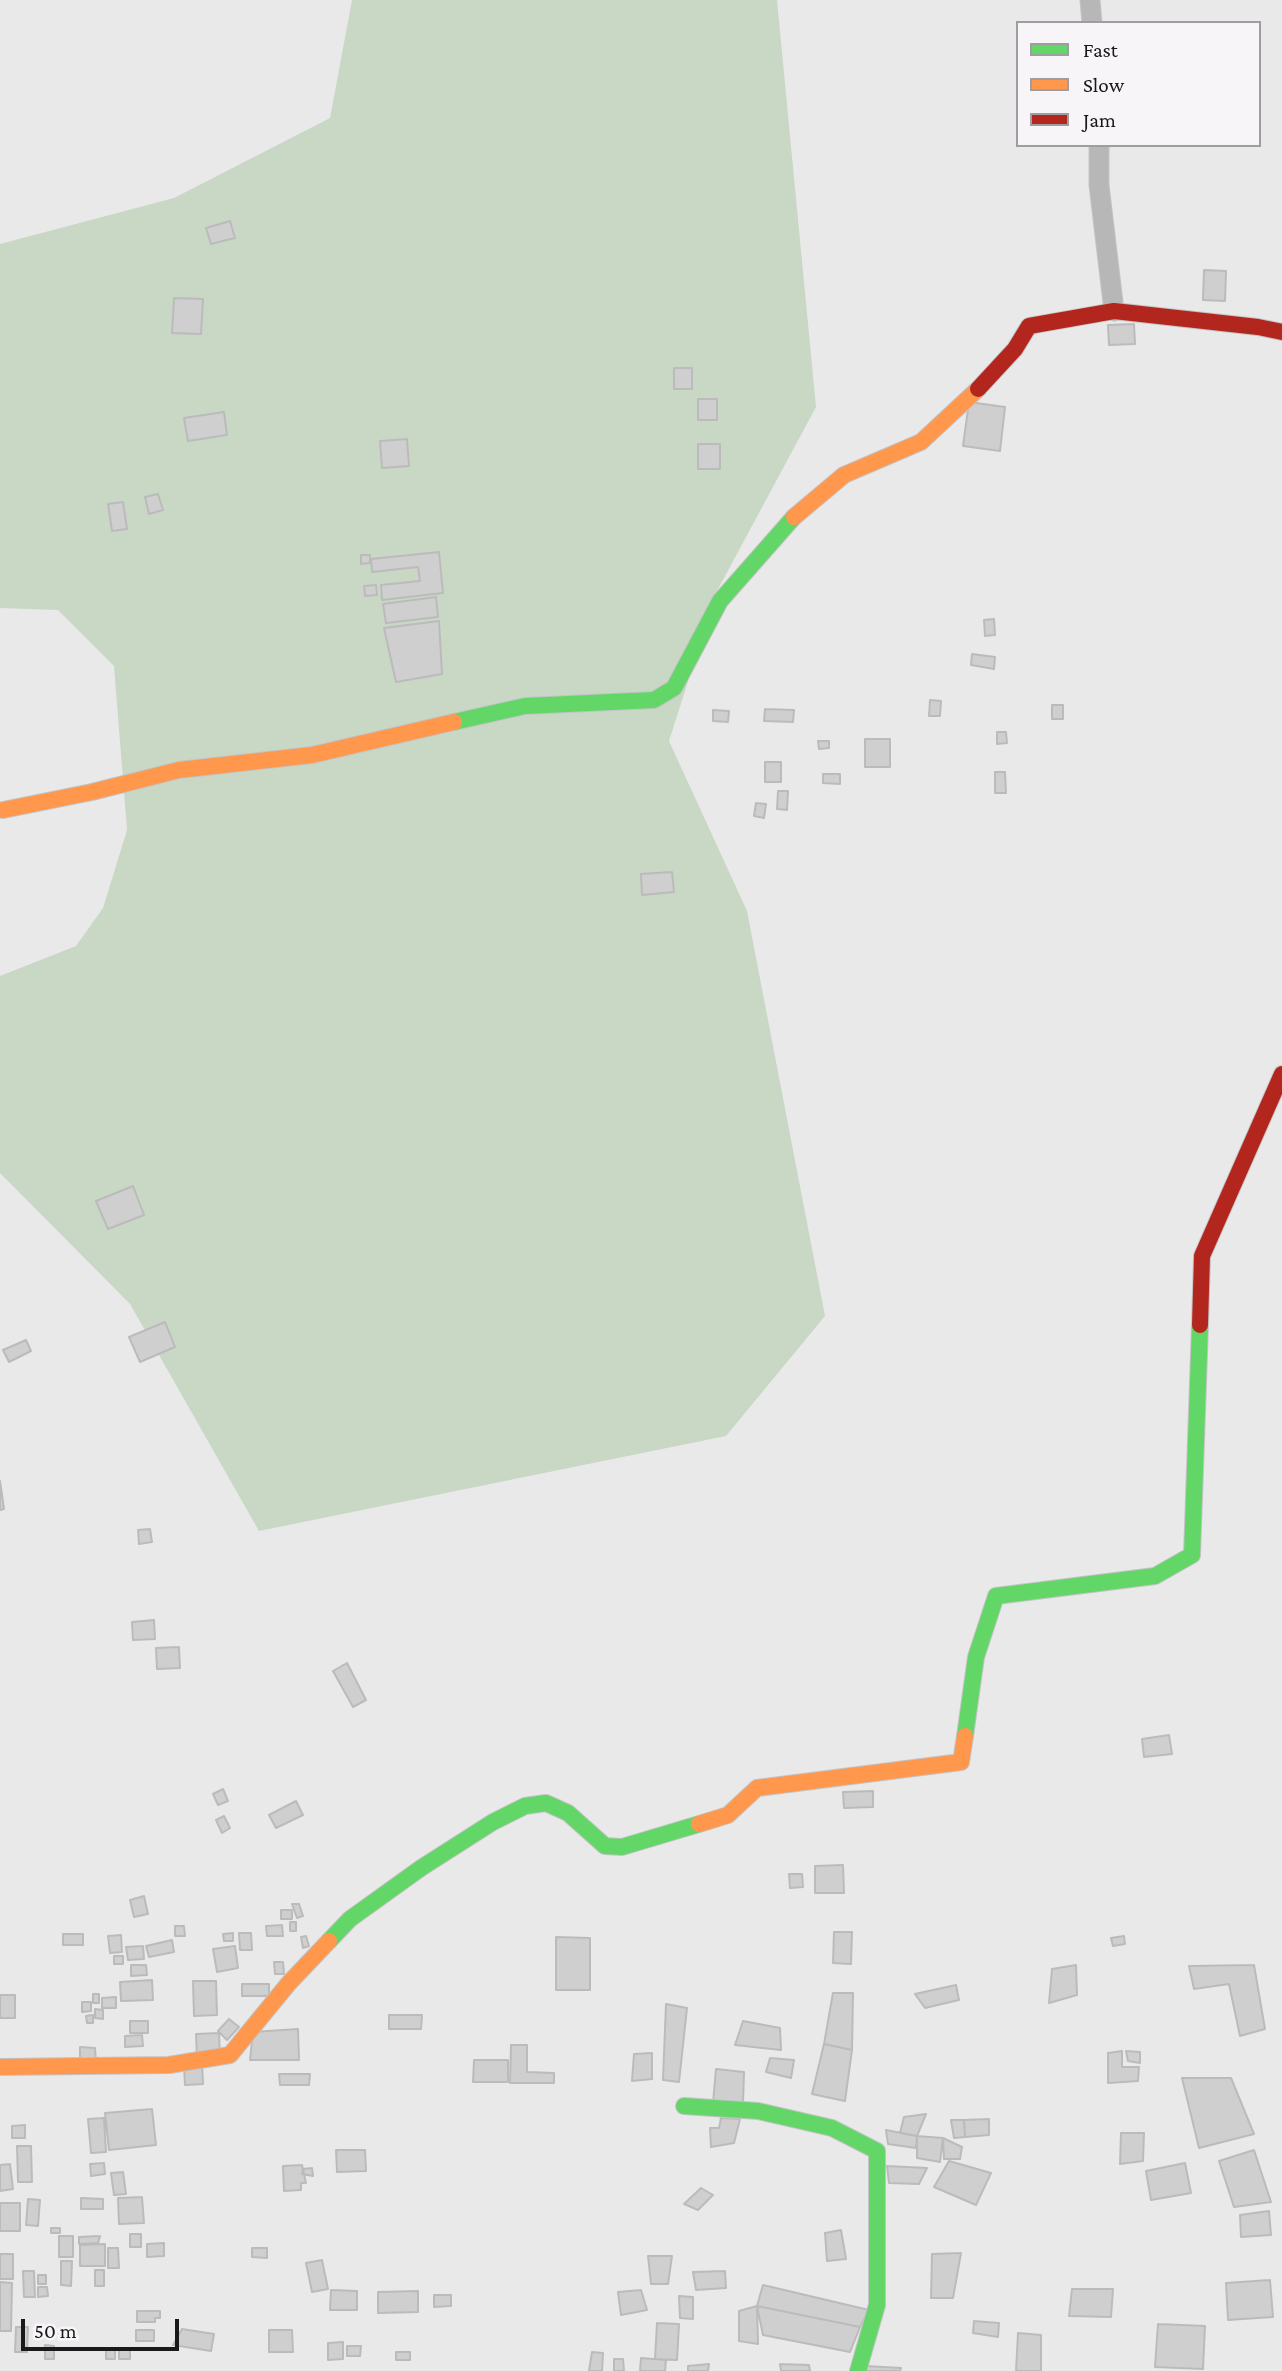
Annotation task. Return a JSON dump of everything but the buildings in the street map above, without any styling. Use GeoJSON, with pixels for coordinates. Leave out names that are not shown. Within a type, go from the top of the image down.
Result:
{"type":"FeatureCollection","features":[{"type":"Feature","properties":{"kind":"street"},"geometry":{"type":"LineString","coordinates":[[1090,0],[1092,21]]}},
{"type":"Feature","properties":{"kind":"street"},"geometry":{"type":"LineString","coordinates":[[1099,147],[1099,185],[1114,311]]}},
{"type":"Feature","properties":{"kind":"street"},"geometry":{"type":"LineString","coordinates":[[3,810],[92,792],[179,770],[312,755],[525,706],[654,700],[674,688],[720,601],[792,519],[844,475],[921,442],[990,378],[1015,349],[1029,326],[1114,311],[1282,332]]}},
{"type":"Feature","properties":{"kind":"street"},"geometry":{"type":"LineString","coordinates":[[0,2067],[169,2065],[230,2055],[289,1983],[350,1919],[421,1868],[493,1822],[525,1806],[546,1803],[568,1813],[605,1846],[622,1847],[728,1815],[757,1788],[961,1762],[976,1657],[996,1596],[1155,1576],[1192,1555],[1202,1256],[1282,1074]]}},
{"type":"Feature","properties":{"kind":"street"},"geometry":{"type":"LineString","coordinates":[[684,2106],[758,2111],[832,2128],[877,2151],[877,2305],[858,2371]]}},
{"type":"Feature","properties":{"kind":"green space"},"geometry":{"type":"Polygon","coordinates":[[[352,0],[777,0],[816,407],[717,591],[669,741],[747,911],[825,1316],[726,1436],[259,1531],[130,1304],[0,1173],[0,976],[76,946],[103,908],[127,830],[114,666],[58,610],[0,608],[0,244],[174,198],[330,118],[352,0]]]}},
{"type":"Feature","properties":{"kind":"traffic: fast"},"geometry":{"type":"LineString","coordinates":[[454,722],[525,706],[654,700],[674,688],[720,601],[794,517]]}},
{"type":"Feature","properties":{"kind":"traffic: fast"},"geometry":{"type":"LineString","coordinates":[[965,1736],[976,1657],[996,1596],[1155,1576],[1192,1555],[1200,1325]]}},
{"type":"Feature","properties":{"kind":"traffic: fast"},"geometry":{"type":"LineString","coordinates":[[329,1941],[350,1919],[421,1868],[493,1822],[525,1806],[546,1803],[568,1813],[605,1846],[622,1847],[699,1824]]}},
{"type":"Feature","properties":{"kind":"traffic: fast"},"geometry":{"type":"LineString","coordinates":[[684,2106],[758,2111],[832,2128],[877,2151],[877,2305],[858,2371]]}},
{"type":"Feature","properties":{"kind":"traffic: slow"},"geometry":{"type":"LineString","coordinates":[[794,517],[844,475],[921,442],[978,389]]}},
{"type":"Feature","properties":{"kind":"traffic: slow"},"geometry":{"type":"LineString","coordinates":[[3,810],[92,792],[179,770],[312,755],[454,722]]}},
{"type":"Feature","properties":{"kind":"traffic: slow"},"geometry":{"type":"LineString","coordinates":[[699,1824],[728,1815],[757,1788],[961,1762],[965,1736]]}},
{"type":"Feature","properties":{"kind":"traffic: slow"},"geometry":{"type":"LineString","coordinates":[[0,2067],[169,2065],[230,2055],[289,1983],[329,1941]]}},
{"type":"Feature","properties":{"kind":"traffic: jam"},"geometry":{"type":"LineString","coordinates":[[978,389],[1015,349],[1029,326],[1114,311],[1282,332]]}},
{"type":"Feature","properties":{"kind":"traffic: jam"},"geometry":{"type":"LineString","coordinates":[[1200,1325],[1202,1256],[1282,1074]]}}]}
